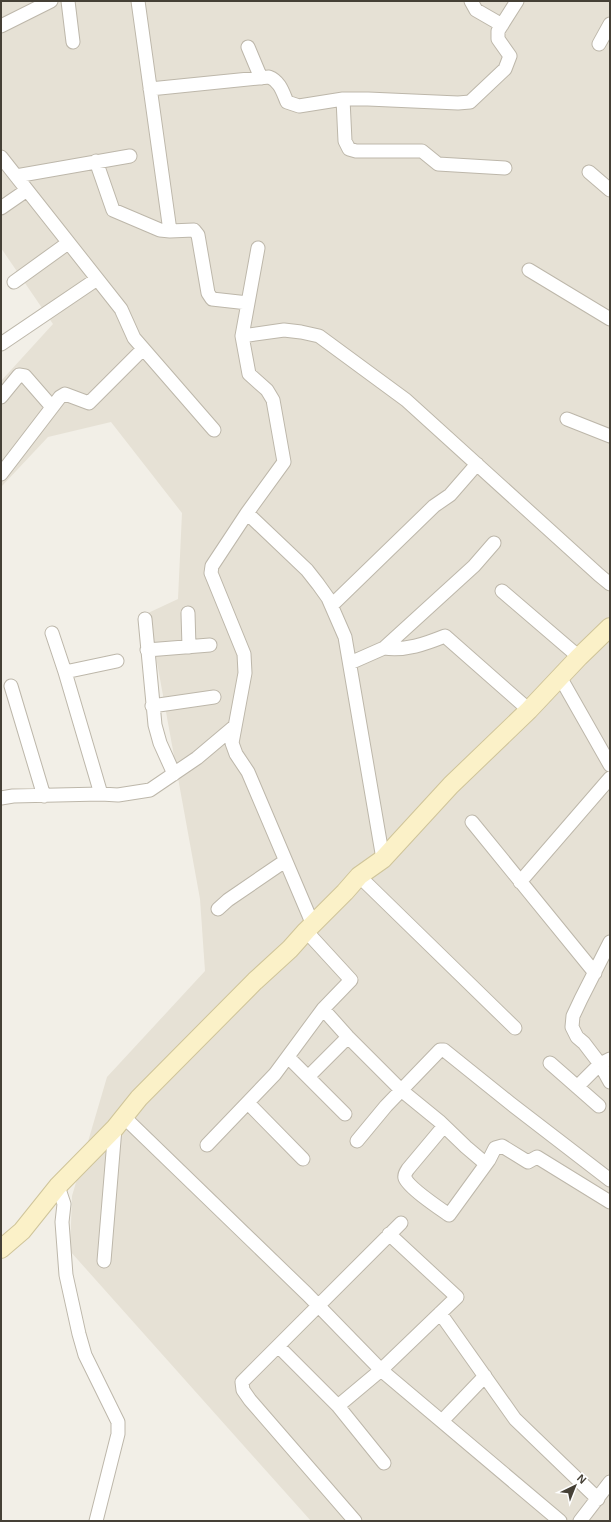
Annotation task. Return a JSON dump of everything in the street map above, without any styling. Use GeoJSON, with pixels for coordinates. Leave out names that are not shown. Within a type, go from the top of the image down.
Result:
{"type":"FeatureCollection","features":[{"type":"Feature","properties":{"kind":"street"},"geometry":{"type":"LineString","coordinates":[[1,26],[51,1]]}},
{"type":"Feature","properties":{"kind":"street"},"geometry":{"type":"LineString","coordinates":[[68,1],[74,42]]}},
{"type":"Feature","properties":{"kind":"street"},"geometry":{"type":"LineString","coordinates":[[138,1],[170,231]]}},
{"type":"Feature","properties":{"kind":"street"},"geometry":{"type":"LineString","coordinates":[[471,1],[476,10],[502,25]]}},
{"type":"Feature","properties":{"kind":"street"},"geometry":{"type":"LineString","coordinates":[[150,89],[269,77],[274,79],[280,86],[287,102],[292,105],[299,106],[343,99],[458,103],[470,102],[505,69],[510,56],[498,39],[498,32],[517,1]]}},
{"type":"Feature","properties":{"kind":"street"},"geometry":{"type":"LineString","coordinates":[[599,44],[610,24]]}},
{"type":"Feature","properties":{"kind":"street"},"geometry":{"type":"LineString","coordinates":[[248,47],[261,78]]}},
{"type":"Feature","properties":{"kind":"street"},"geometry":{"type":"LineString","coordinates":[[343,99],[345,141],[349,149],[356,151],[422,151],[438,164],[506,168]]}},
{"type":"Feature","properties":{"kind":"street"},"geometry":{"type":"LineString","coordinates":[[16,176],[130,156]]}},
{"type":"Feature","properties":{"kind":"street"},"geometry":{"type":"LineString","coordinates":[[1,157],[121,309],[134,338],[214,430]]}},
{"type":"Feature","properties":{"kind":"street"},"geometry":{"type":"LineString","coordinates":[[96,161],[113,210],[160,230],[194,230],[198,235],[208,293],[212,299],[248,303]]}},
{"type":"Feature","properties":{"kind":"street"},"geometry":{"type":"LineString","coordinates":[[589,172],[610,190]]}},
{"type":"Feature","properties":{"kind":"street"},"geometry":{"type":"LineString","coordinates":[[1,208],[27,190]]}},
{"type":"Feature","properties":{"kind":"street"},"geometry":{"type":"LineString","coordinates":[[14,282],[68,243]]}},
{"type":"Feature","properties":{"kind":"street"},"geometry":{"type":"LineString","coordinates":[[207,1145],[275,1074],[289,1058],[323,1009],[352,980],[310,928],[285,861],[248,772],[236,754],[232,743],[245,673],[244,654],[211,573],[212,566],[247,513],[284,462],[273,400],[267,390],[249,374],[242,336],[258,248]]}},
{"type":"Feature","properties":{"kind":"street"},"geometry":{"type":"LineString","coordinates":[[529,270],[610,319]]}},
{"type":"Feature","properties":{"kind":"street"},"geometry":{"type":"LineString","coordinates":[[1,344],[97,279]]}},
{"type":"Feature","properties":{"kind":"street"},"geometry":{"type":"LineString","coordinates":[[242,336],[284,330],[319,336],[406,400],[610,584]]}},
{"type":"Feature","properties":{"kind":"street"},"geometry":{"type":"LineString","coordinates":[[1,474],[60,397],[65,394],[89,403],[143,349]]}},
{"type":"Feature","properties":{"kind":"street"},"geometry":{"type":"LineString","coordinates":[[1,397],[19,375],[25,376],[52,407]]}},
{"type":"Feature","properties":{"kind":"street"},"geometry":{"type":"LineString","coordinates":[[567,419],[610,436]]}},
{"type":"Feature","properties":{"kind":"street"},"geometry":{"type":"LineString","coordinates":[[332,605],[434,506],[450,495],[477,464]]}},
{"type":"Feature","properties":{"kind":"street"},"geometry":{"type":"LineString","coordinates":[[247,513],[307,570],[325,593],[332,605],[346,637],[383,858]]}},
{"type":"Feature","properties":{"kind":"street"},"geometry":{"type":"LineString","coordinates":[[350,663],[384,648],[474,566],[494,543]]}},
{"type":"Feature","properties":{"kind":"street"},"geometry":{"type":"LineString","coordinates":[[502,591],[579,657]]}},
{"type":"Feature","properties":{"kind":"street"},"geometry":{"type":"LineString","coordinates":[[188,613],[188,647]]}},
{"type":"Feature","properties":{"kind":"street"},"geometry":{"type":"LineString","coordinates":[[145,619],[152,706],[155,725],[160,743],[174,774]]}},
{"type":"Feature","properties":{"kind":"street"},"geometry":{"type":"LineString","coordinates":[[1,1249],[22,1231],[58,1186],[120,1122],[139,1098],[255,981],[290,949],[359,876],[383,858],[451,785],[529,710],[579,657],[610,627]]}},
{"type":"Feature","properties":{"kind":"street"},"geometry":{"type":"LineString","coordinates":[[52,633],[101,794]]}},
{"type":"Feature","properties":{"kind":"street"},"geometry":{"type":"LineString","coordinates":[[384,648],[395,649],[413,647],[445,636],[529,710]]}},
{"type":"Feature","properties":{"kind":"street"},"geometry":{"type":"LineString","coordinates":[[147,650],[210,645]]}},
{"type":"Feature","properties":{"kind":"street"},"geometry":{"type":"LineString","coordinates":[[65,672],[117,661]]}},
{"type":"Feature","properties":{"kind":"street"},"geometry":{"type":"LineString","coordinates":[[560,677],[610,765]]}},
{"type":"Feature","properties":{"kind":"street"},"geometry":{"type":"LineString","coordinates":[[11,686],[44,796]]}},
{"type":"Feature","properties":{"kind":"street"},"geometry":{"type":"LineString","coordinates":[[152,706],[214,697]]}},
{"type":"Feature","properties":{"kind":"street"},"geometry":{"type":"LineString","coordinates":[[1,798],[13,796],[118,795],[146,791],[162,783],[235,726]]}},
{"type":"Feature","properties":{"kind":"street"},"geometry":{"type":"LineString","coordinates":[[520,882],[610,778]]}},
{"type":"Feature","properties":{"kind":"street"},"geometry":{"type":"LineString","coordinates":[[472,822],[595,973]]}},
{"type":"Feature","properties":{"kind":"street"},"geometry":{"type":"LineString","coordinates":[[218,909],[228,900],[285,861]]}},
{"type":"Feature","properties":{"kind":"street"},"geometry":{"type":"LineString","coordinates":[[359,876],[515,1028]]}},
{"type":"Feature","properties":{"kind":"street"},"geometry":{"type":"LineString","coordinates":[[610,942],[573,1016],[572,1027],[576,1037],[605,1061],[610,1082]]}},
{"type":"Feature","properties":{"kind":"street"},"geometry":{"type":"LineString","coordinates":[[323,1009],[348,1037],[401,1090],[486,1164]]}},
{"type":"Feature","properties":{"kind":"street"},"geometry":{"type":"LineString","coordinates":[[308,1077],[348,1037]]}},
{"type":"Feature","properties":{"kind":"street"},"geometry":{"type":"LineString","coordinates":[[357,1141],[401,1090],[440,1050],[444,1050],[610,1180]]}},
{"type":"Feature","properties":{"kind":"street"},"geometry":{"type":"LineString","coordinates":[[289,1058],[345,1114]]}},
{"type":"Feature","properties":{"kind":"street"},"geometry":{"type":"LineString","coordinates":[[577,1087],[605,1061]]}},
{"type":"Feature","properties":{"kind":"street"},"geometry":{"type":"LineString","coordinates":[[550,1063],[600,1106]]}},
{"type":"Feature","properties":{"kind":"street"},"geometry":{"type":"LineString","coordinates":[[248,1103],[303,1159]]}},
{"type":"Feature","properties":{"kind":"street"},"geometry":{"type":"LineString","coordinates":[[104,1261],[120,1122]]}},
{"type":"Feature","properties":{"kind":"street"},"geometry":{"type":"LineString","coordinates":[[120,1122],[319,1306],[381,1370],[560,1521]]}},
{"type":"Feature","properties":{"kind":"street"},"geometry":{"type":"LineString","coordinates":[[444,1126],[408,1169],[405,1173],[405,1178],[411,1186],[449,1215],[486,1164],[495,1148],[502,1146],[528,1162],[537,1157],[610,1202]]}},
{"type":"Feature","properties":{"kind":"street"},"geometry":{"type":"LineString","coordinates":[[58,1186],[64,1204],[62,1222],[66,1275],[79,1334],[85,1355],[118,1422],[118,1434],[96,1521]]}},
{"type":"Feature","properties":{"kind":"street"},"geometry":{"type":"LineString","coordinates":[[355,1521],[243,1390],[242,1382],[319,1306],[400,1222]]}},
{"type":"Feature","properties":{"kind":"street"},"geometry":{"type":"LineString","coordinates":[[338,1406],[381,1370],[456,1297],[389,1234]]}},
{"type":"Feature","properties":{"kind":"street"},"geometry":{"type":"LineString","coordinates":[[440,1312],[515,1419],[598,1499]]}},
{"type":"Feature","properties":{"kind":"street"},"geometry":{"type":"LineString","coordinates":[[278,1346],[338,1406],[384,1463]]}},
{"type":"Feature","properties":{"kind":"street"},"geometry":{"type":"LineString","coordinates":[[442,1421],[485,1376]]}},
{"type":"Feature","properties":{"kind":"street"},"geometry":{"type":"LineString","coordinates":[[580,1521],[610,1482]]}},
{"type":"Feature","properties":{"kind":"shaded area"},"geometry":{"type":"Polygon","coordinates":[[[1,1],[610,1],[610,1521],[311,1521],[70,1251],[72,1196],[107,1077],[205,971],[200,899],[148,613],[178,599],[182,513],[111,422],[48,437],[1,487],[1,381],[53,324],[1,248],[1,1]]]}}]}
